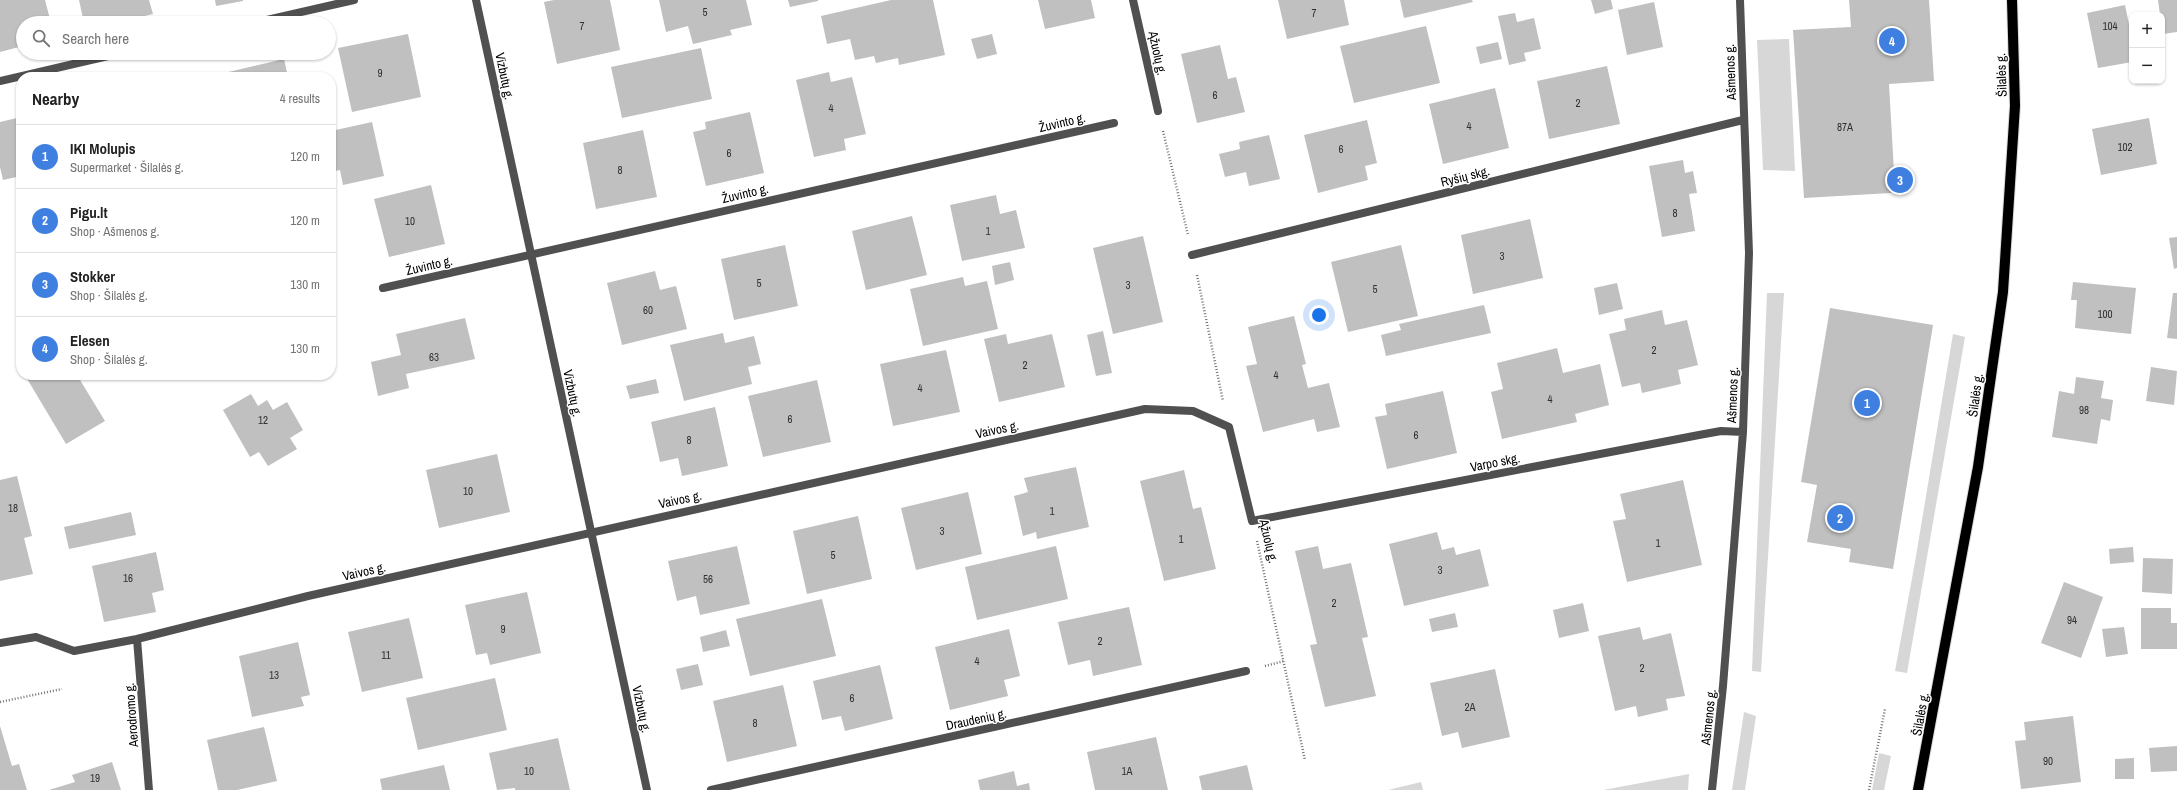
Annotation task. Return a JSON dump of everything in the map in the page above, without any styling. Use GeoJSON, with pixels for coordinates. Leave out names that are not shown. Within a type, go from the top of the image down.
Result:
{"type":"FeatureCollection","features":[{"type":"Feature","properties":{"kind":"main road","name":"Šilalės g."},"geometry":{"type":"LineString","coordinates":[[1918,790],[1978,467],[2003,292],[2015,106],[2012,0]]}},
{"type":"Feature","properties":{"kind":"street"},"geometry":{"type":"LineString","coordinates":[[284,16],[354,0]]}},
{"type":"Feature","properties":{"kind":"street","name":"Vizbutų g."},"geometry":{"type":"LineString","coordinates":[[476,0],[647,790]]}},
{"type":"Feature","properties":{"kind":"street","name":"Ąžuolų g."},"geometry":{"type":"LineString","coordinates":[[1133,0],[1158,111]]}},
{"type":"Feature","properties":{"kind":"street","name":"Ašmenos g."},"geometry":{"type":"LineString","coordinates":[[1712,790],[1724,686],[1743,432],[1749,253],[1743,120],[1740,0]]}},
{"type":"Feature","properties":{"kind":"street"},"geometry":{"type":"LineString","coordinates":[[39,72],[91,60]]}},
{"type":"Feature","properties":{"kind":"street"},"geometry":{"type":"LineString","coordinates":[[0,81],[16,77]]}},
{"type":"Feature","properties":{"kind":"street","name":"Ryšių skg."},"geometry":{"type":"LineString","coordinates":[[1192,255],[1743,120]]}},
{"type":"Feature","properties":{"kind":"street","name":"Žuvinto g."},"geometry":{"type":"LineString","coordinates":[[383,288],[1114,123]]}},
{"type":"Feature","properties":{"kind":"street","name":"Vaivos g."},"geometry":{"type":"LineString","coordinates":[[0,643],[36,637],[74,651],[137,639],[308,596],[590,531],[1145,409],[1193,412],[1229,427]]}},
{"type":"Feature","properties":{"kind":"street","name":"Ąžuolų g."},"geometry":{"type":"LineString","coordinates":[[1229,427],[1252,521]]}},
{"type":"Feature","properties":{"kind":"street","name":"Varpo skg."},"geometry":{"type":"LineString","coordinates":[[1252,521],[1698,435],[1721,431],[1743,432]]}},
{"type":"Feature","properties":{"kind":"street","name":"Aerodromo g."},"geometry":{"type":"LineString","coordinates":[[137,639],[148,790]]}},
{"type":"Feature","properties":{"kind":"street","name":"Draudenių g."},"geometry":{"type":"LineString","coordinates":[[711,790],[1246,671]]}},
{"type":"Feature","properties":{"kind":"path","name":"Ąžuolų g."},"geometry":{"type":"LineString","coordinates":[[1252,521],[1305,760]]}},
{"type":"Feature","properties":{"kind":"path"},"geometry":{"type":"LineString","coordinates":[[0,702],[62,689]]}},
{"type":"Feature","properties":{"kind":"path"},"geometry":{"type":"LineString","coordinates":[[1869,790],[1884,709]]}},
{"type":"Feature","properties":{"kind":"shaded area"},"geometry":{"type":"Polygon","coordinates":[[[1789,39],[1795,171],[1763,170],[1757,40],[1789,39]]]}},
{"type":"Feature","properties":{"kind":"shaded area"},"geometry":{"type":"Polygon","coordinates":[[[1767,293],[1784,293],[1761,672],[1752,671],[1767,293]]]}},
{"type":"Feature","properties":{"kind":"shaded area"},"geometry":{"type":"Polygon","coordinates":[[[1953,334],[1965,337],[1907,673],[1895,671],[1915,562],[1953,334]]]}},
{"type":"Feature","properties":{"kind":"shaded area"},"geometry":{"type":"Polygon","coordinates":[[[1744,712],[1756,716],[1745,790],[1732,790],[1744,712]]]}},
{"type":"Feature","properties":{"kind":"shaded area"},"geometry":{"type":"Polygon","coordinates":[[[1879,753],[1891,756],[1884,790],[1872,790],[1879,753]]]}},
{"type":"Feature","properties":{"kind":"shaded area"},"geometry":{"type":"Polygon","coordinates":[[[1689,774],[1688,790],[1603,790],[1689,774]]]}},
{"type":"Feature","properties":{"kind":"shaded area"},"geometry":{"type":"Polygon","coordinates":[[[1421,782],[1423,790],[1388,790],[1421,782]]]}},
{"type":"Feature","properties":{"kind":"building"},"geometry":{"type":"Polygon","coordinates":[[[0,0],[45,0],[49,16],[16,16],[16,48],[0,52],[0,0]]]}},
{"type":"Feature","properties":{"kind":"building"},"geometry":{"type":"Polygon","coordinates":[[[79,0],[149,0],[153,14],[145,16],[82,16],[79,0]]]}},
{"type":"Feature","properties":{"kind":"building"},"geometry":{"type":"Polygon","coordinates":[[[215,0],[243,0],[243,1],[216,6],[215,0]]]}},
{"type":"Feature","properties":{"kind":"building"},"geometry":{"type":"Polygon","coordinates":[[[554,0],[610,0],[620,50],[557,64],[544,2],[554,0]]]}},
{"type":"Feature","properties":{"kind":"building"},"geometry":{"type":"Polygon","coordinates":[[[659,0],[746,0],[752,25],[730,30],[732,35],[693,44],[688,26],[666,32],[659,0]]]}},
{"type":"Feature","properties":{"kind":"building"},"geometry":{"type":"Polygon","coordinates":[[[788,0],[818,0],[818,1],[790,7],[788,0]]]}},
{"type":"Feature","properties":{"kind":"building"},"geometry":{"type":"Polygon","coordinates":[[[891,0],[933,0],[945,55],[899,65],[898,58],[876,63],[874,56],[855,60],[850,39],[827,44],[821,16],[891,0]]]}},
{"type":"Feature","properties":{"kind":"building"},"geometry":{"type":"Polygon","coordinates":[[[1038,0],[1091,0],[1095,18],[1045,29],[1038,0]]]}},
{"type":"Feature","properties":{"kind":"building"},"geometry":{"type":"Polygon","coordinates":[[[1278,0],[1344,0],[1349,25],[1287,39],[1278,0]]]}},
{"type":"Feature","properties":{"kind":"building"},"geometry":{"type":"Polygon","coordinates":[[[1400,0],[1472,0],[1473,2],[1404,18],[1400,0]]]}},
{"type":"Feature","properties":{"kind":"building"},"geometry":{"type":"Polygon","coordinates":[[[1591,0],[1611,0],[1613,9],[1595,14],[1591,0]]]}},
{"type":"Feature","properties":{"kind":"building"},"geometry":{"type":"Polygon","coordinates":[[[1849,0],[1929,0],[1934,81],[1889,84],[1894,172],[1907,171],[1908,192],[1804,198],[1793,30],[1851,27],[1849,0]]]}},
{"type":"Feature","properties":{"kind":"building"},"geometry":{"type":"Polygon","coordinates":[[[2158,0],[2177,0],[2177,32],[2165,34],[2165,12],[2160,12],[2158,0]]]}},
{"type":"Feature","properties":{"kind":"building"},"geometry":{"type":"Polygon","coordinates":[[[1654,2],[1663,47],[1627,55],[1618,10],[1654,2]]]}},
{"type":"Feature","properties":{"kind":"building"},"geometry":{"type":"Polygon","coordinates":[[[2125,5],[2129,24],[2129,63],[2098,68],[2087,13],[2125,5]]]}},
{"type":"Feature","properties":{"kind":"building"},"geometry":{"type":"Polygon","coordinates":[[[1515,13],[1517,22],[1534,18],[1541,49],[1524,53],[1526,61],[1509,65],[1498,16],[1515,13]]]}},
{"type":"Feature","properties":{"kind":"building"},"geometry":{"type":"Polygon","coordinates":[[[1426,26],[1440,83],[1354,103],[1340,46],[1426,26]]]}},
{"type":"Feature","properties":{"kind":"building"},"geometry":{"type":"Polygon","coordinates":[[[408,34],[421,97],[352,112],[338,48],[408,34]]]}},
{"type":"Feature","properties":{"kind":"building"},"geometry":{"type":"Polygon","coordinates":[[[992,34],[997,54],[977,59],[971,39],[992,34]]]}},
{"type":"Feature","properties":{"kind":"building"},"geometry":{"type":"Polygon","coordinates":[[[1498,42],[1502,59],[1480,64],[1476,47],[1498,42]]]}},
{"type":"Feature","properties":{"kind":"building"},"geometry":{"type":"Polygon","coordinates":[[[1220,45],[1228,79],[1236,77],[1245,112],[1197,123],[1181,54],[1220,45]]]}},
{"type":"Feature","properties":{"kind":"building"},"geometry":{"type":"Polygon","coordinates":[[[701,48],[712,99],[622,118],[611,67],[701,48]]]}},
{"type":"Feature","properties":{"kind":"building"},"geometry":{"type":"Polygon","coordinates":[[[284,60],[287,72],[229,72],[284,60]]]}},
{"type":"Feature","properties":{"kind":"building"},"geometry":{"type":"Polygon","coordinates":[[[1607,66],[1620,124],[1549,139],[1537,81],[1607,66]]]}},
{"type":"Feature","properties":{"kind":"building"},"geometry":{"type":"Polygon","coordinates":[[[829,72],[831,82],[852,77],[866,134],[844,139],[846,150],[814,157],[796,80],[829,72]]]}},
{"type":"Feature","properties":{"kind":"building"},"geometry":{"type":"Polygon","coordinates":[[[1495,88],[1509,148],[1443,164],[1429,104],[1495,88]]]}},
{"type":"Feature","properties":{"kind":"building"},"geometry":{"type":"Polygon","coordinates":[[[750,112],[764,173],[706,186],[693,132],[706,129],[705,122],[750,112]]]}},
{"type":"Feature","properties":{"kind":"building"},"geometry":{"type":"Polygon","coordinates":[[[16,118],[16,177],[3,180],[0,167],[0,122],[16,118]]]}},
{"type":"Feature","properties":{"kind":"building"},"geometry":{"type":"Polygon","coordinates":[[[2149,118],[2157,164],[2101,175],[2092,129],[2149,118]]]}},
{"type":"Feature","properties":{"kind":"building"},"geometry":{"type":"Polygon","coordinates":[[[1367,120],[1377,163],[1365,166],[1368,180],[1318,193],[1304,135],[1367,120]]]}},
{"type":"Feature","properties":{"kind":"building"},"geometry":{"type":"Polygon","coordinates":[[[372,122],[384,176],[343,185],[340,170],[336,171],[336,130],[372,122]]]}},
{"type":"Feature","properties":{"kind":"building"},"geometry":{"type":"Polygon","coordinates":[[[643,130],[657,197],[596,209],[583,143],[643,130]]]}},
{"type":"Feature","properties":{"kind":"building"},"geometry":{"type":"Polygon","coordinates":[[[1269,135],[1280,179],[1249,186],[1246,172],[1225,177],[1219,154],[1240,149],[1239,142],[1269,135]]]}},
{"type":"Feature","properties":{"kind":"building"},"geometry":{"type":"Polygon","coordinates":[[[1683,160],[1685,173],[1693,171],[1697,193],[1689,194],[1695,231],[1662,237],[1649,166],[1683,160]]]}},
{"type":"Feature","properties":{"kind":"building"},"geometry":{"type":"Polygon","coordinates":[[[431,185],[445,244],[389,257],[374,199],[431,185]]]}},
{"type":"Feature","properties":{"kind":"building"},"geometry":{"type":"Polygon","coordinates":[[[996,195],[1000,214],[1016,210],[1025,248],[962,261],[950,205],[996,195]]]}},
{"type":"Feature","properties":{"kind":"building"},"geometry":{"type":"Polygon","coordinates":[[[912,216],[927,275],[866,290],[852,231],[912,216]]]}},
{"type":"Feature","properties":{"kind":"building"},"geometry":{"type":"Polygon","coordinates":[[[1530,219],[1543,278],[1473,294],[1461,235],[1530,219]]]}},
{"type":"Feature","properties":{"kind":"building"},"geometry":{"type":"Polygon","coordinates":[[[1143,236],[1163,322],[1113,334],[1093,248],[1143,236]]]}},
{"type":"Feature","properties":{"kind":"building"},"geometry":{"type":"Polygon","coordinates":[[[2177,237],[2177,268],[2174,269],[2169,238],[2177,237]]]}},
{"type":"Feature","properties":{"kind":"building"},"geometry":{"type":"Polygon","coordinates":[[[785,245],[798,306],[734,320],[721,259],[785,245]]]}},
{"type":"Feature","properties":{"kind":"building"},"geometry":{"type":"Polygon","coordinates":[[[1401,245],[1418,316],[1348,332],[1331,262],[1401,245]]]}},
{"type":"Feature","properties":{"kind":"building"},"geometry":{"type":"Polygon","coordinates":[[[1010,262],[1014,280],[995,285],[992,266],[1010,262]]]}},
{"type":"Feature","properties":{"kind":"building"},"geometry":{"type":"Polygon","coordinates":[[[655,271],[660,290],[676,286],[687,329],[622,345],[607,283],[655,271]]]}},
{"type":"Feature","properties":{"kind":"building"},"geometry":{"type":"Polygon","coordinates":[[[963,277],[965,286],[987,281],[998,329],[923,346],[910,289],[963,277]]]}},
{"type":"Feature","properties":{"kind":"building"},"geometry":{"type":"Polygon","coordinates":[[[2073,282],[2136,288],[2131,334],[2075,328],[2077,300],[2071,300],[2073,282]]]}},
{"type":"Feature","properties":{"kind":"building"},"geometry":{"type":"Polygon","coordinates":[[[1617,283],[1623,309],[1599,315],[1594,288],[1617,283]]]}},
{"type":"Feature","properties":{"kind":"building"},"geometry":{"type":"Polygon","coordinates":[[[2173,293],[2177,293],[2177,339],[2167,338],[2173,293]]]}},
{"type":"Feature","properties":{"kind":"building"},"geometry":{"type":"Polygon","coordinates":[[[1484,305],[1491,333],[1386,356],[1381,335],[1401,330],[1399,324],[1484,305]]]}},
{"type":"Feature","properties":{"kind":"building"},"geometry":{"type":"Polygon","coordinates":[[[1830,308],[1933,325],[1893,569],[1849,562],[1851,549],[1807,542],[1817,485],[1801,482],[1830,308]]]}},
{"type":"Feature","properties":{"kind":"building"},"geometry":{"type":"Polygon","coordinates":[[[1662,310],[1665,325],[1687,320],[1698,365],[1678,370],[1681,384],[1642,393],[1640,383],[1622,387],[1609,334],[1626,330],[1624,319],[1662,310]]]}},
{"type":"Feature","properties":{"kind":"building"},"geometry":{"type":"Polygon","coordinates":[[[1294,316],[1306,364],[1302,365],[1308,388],[1329,383],[1340,427],[1317,432],[1314,419],[1263,432],[1246,366],[1257,364],[1248,327],[1294,316]]]}},
{"type":"Feature","properties":{"kind":"building"},"geometry":{"type":"Polygon","coordinates":[[[465,318],[475,359],[406,374],[409,388],[378,396],[371,362],[401,355],[396,334],[465,318]]]}},
{"type":"Feature","properties":{"kind":"building"},"geometry":{"type":"Polygon","coordinates":[[[1103,331],[1112,373],[1096,376],[1087,335],[1103,331]]]}},
{"type":"Feature","properties":{"kind":"building"},"geometry":{"type":"Polygon","coordinates":[[[723,333],[725,343],[754,336],[761,364],[748,367],[752,384],[684,401],[670,345],[723,333]]]}},
{"type":"Feature","properties":{"kind":"building"},"geometry":{"type":"Polygon","coordinates":[[[1006,334],[1008,344],[1052,334],[1065,387],[999,402],[984,339],[1006,334]]]}},
{"type":"Feature","properties":{"kind":"building"},"geometry":{"type":"Polygon","coordinates":[[[1557,348],[1563,373],[1600,364],[1609,405],[1575,414],[1577,422],[1502,439],[1491,392],[1503,389],[1497,363],[1557,348]]]}},
{"type":"Feature","properties":{"kind":"building"},"geometry":{"type":"Polygon","coordinates":[[[946,350],[960,412],[893,426],[880,364],[946,350]]]}},
{"type":"Feature","properties":{"kind":"building"},"geometry":{"type":"Polygon","coordinates":[[[2151,367],[2177,371],[2174,405],[2146,401],[2151,367]]]}},
{"type":"Feature","properties":{"kind":"building"},"geometry":{"type":"Polygon","coordinates":[[[2076,377],[2104,381],[2101,398],[2113,400],[2110,421],[2101,419],[2097,444],[2052,437],[2059,391],[2074,394],[2076,377]]]}},
{"type":"Feature","properties":{"kind":"building"},"geometry":{"type":"Polygon","coordinates":[[[656,379],[659,393],[630,399],[626,386],[656,379]]]}},
{"type":"Feature","properties":{"kind":"building"},"geometry":{"type":"Polygon","coordinates":[[[28,380],[80,380],[105,421],[66,444],[28,380]]]}},
{"type":"Feature","properties":{"kind":"building"},"geometry":{"type":"Polygon","coordinates":[[[817,380],[831,442],[763,457],[748,396],[817,380]]]}},
{"type":"Feature","properties":{"kind":"building"},"geometry":{"type":"Polygon","coordinates":[[[1443,391],[1457,453],[1387,469],[1375,417],[1387,415],[1385,404],[1443,391]]]}},
{"type":"Feature","properties":{"kind":"building"},"geometry":{"type":"Polygon","coordinates":[[[251,394],[258,406],[267,400],[273,410],[287,402],[303,430],[290,438],[297,449],[268,466],[259,452],[250,457],[223,410],[251,394]]]}},
{"type":"Feature","properties":{"kind":"building"},"geometry":{"type":"Polygon","coordinates":[[[715,407],[728,466],[682,476],[678,458],[660,462],[651,422],[715,407]]]}},
{"type":"Feature","properties":{"kind":"building"},"geometry":{"type":"Polygon","coordinates":[[[497,454],[510,512],[439,528],[426,470],[497,454]]]}},
{"type":"Feature","properties":{"kind":"building"},"geometry":{"type":"Polygon","coordinates":[[[1076,467],[1089,527],[1037,539],[1036,532],[1023,536],[1014,496],[1028,492],[1024,478],[1076,467]]]}},
{"type":"Feature","properties":{"kind":"building"},"geometry":{"type":"Polygon","coordinates":[[[1184,470],[1193,509],[1201,507],[1216,569],[1164,581],[1140,481],[1184,470]]]}},
{"type":"Feature","properties":{"kind":"building"},"geometry":{"type":"Polygon","coordinates":[[[17,476],[32,536],[24,538],[33,574],[0,581],[0,480],[17,476]]]}},
{"type":"Feature","properties":{"kind":"building"},"geometry":{"type":"Polygon","coordinates":[[[1683,480],[1702,565],[1627,582],[1613,521],[1626,519],[1620,494],[1683,480]]]}},
{"type":"Feature","properties":{"kind":"building"},"geometry":{"type":"Polygon","coordinates":[[[968,492],[982,554],[916,570],[901,508],[968,492]]]}},
{"type":"Feature","properties":{"kind":"building"},"geometry":{"type":"Polygon","coordinates":[[[131,512],[136,535],[69,549],[64,527],[131,512]]]}},
{"type":"Feature","properties":{"kind":"building"},"geometry":{"type":"Polygon","coordinates":[[[858,516],[872,579],[807,594],[793,531],[858,516]]]}},
{"type":"Feature","properties":{"kind":"building"},"geometry":{"type":"Polygon","coordinates":[[[1437,532],[1442,550],[1454,547],[1456,555],[1480,549],[1489,586],[1404,606],[1389,544],[1437,532]]]}},
{"type":"Feature","properties":{"kind":"building"},"geometry":{"type":"Polygon","coordinates":[[[737,546],[750,604],[700,615],[696,596],[677,601],[668,561],[737,546]]]}},
{"type":"Feature","properties":{"kind":"building"},"geometry":{"type":"Polygon","coordinates":[[[1056,546],[1068,599],[977,620],[965,567],[1056,546]]]}},
{"type":"Feature","properties":{"kind":"building"},"geometry":{"type":"Polygon","coordinates":[[[1318,546],[1323,569],[1351,563],[1368,637],[1362,638],[1376,696],[1325,707],[1310,645],[1317,644],[1295,551],[1318,546]]]}},
{"type":"Feature","properties":{"kind":"building"},"geometry":{"type":"Polygon","coordinates":[[[2133,547],[2134,562],[2110,564],[2109,549],[2133,547]]]}},
{"type":"Feature","properties":{"kind":"building"},"geometry":{"type":"Polygon","coordinates":[[[156,552],[164,590],[152,593],[156,612],[104,622],[92,566],[156,552]]]}},
{"type":"Feature","properties":{"kind":"building"},"geometry":{"type":"Polygon","coordinates":[[[2143,558],[2173,559],[2172,594],[2142,592],[2143,558]]]}},
{"type":"Feature","properties":{"kind":"building"},"geometry":{"type":"Polygon","coordinates":[[[2064,582],[2103,597],[2081,658],[2041,643],[2064,582]]]}},
{"type":"Feature","properties":{"kind":"building"},"geometry":{"type":"Polygon","coordinates":[[[527,592],[541,653],[490,665],[487,653],[476,655],[465,605],[527,592]]]}},
{"type":"Feature","properties":{"kind":"building"},"geometry":{"type":"Polygon","coordinates":[[[822,599],[836,656],[750,676],[736,619],[822,599]]]}},
{"type":"Feature","properties":{"kind":"building"},"geometry":{"type":"Polygon","coordinates":[[[1583,603],[1589,631],[1559,638],[1553,610],[1583,603]]]}},
{"type":"Feature","properties":{"kind":"building"},"geometry":{"type":"Polygon","coordinates":[[[1129,607],[1142,665],[1093,676],[1090,660],[1068,665],[1058,622],[1129,607]]]}},
{"type":"Feature","properties":{"kind":"building"},"geometry":{"type":"Polygon","coordinates":[[[2141,608],[2171,608],[2171,623],[2177,623],[2177,649],[2141,649],[2141,608]]]}},
{"type":"Feature","properties":{"kind":"building"},"geometry":{"type":"Polygon","coordinates":[[[1455,613],[1458,627],[1432,632],[1429,619],[1455,613]]]}},
{"type":"Feature","properties":{"kind":"building"},"geometry":{"type":"Polygon","coordinates":[[[409,618],[423,678],[362,692],[348,632],[409,618]]]}},
{"type":"Feature","properties":{"kind":"building"},"geometry":{"type":"Polygon","coordinates":[[[1640,627],[1643,640],[1671,633],[1685,696],[1666,699],[1668,710],[1638,717],[1636,706],[1615,711],[1598,636],[1640,627]]]}},
{"type":"Feature","properties":{"kind":"building"},"geometry":{"type":"Polygon","coordinates":[[[2124,627],[2128,654],[2106,657],[2102,629],[2124,627]]]}},
{"type":"Feature","properties":{"kind":"building"},"geometry":{"type":"Polygon","coordinates":[[[1009,629],[1020,676],[1004,680],[1008,696],[950,710],[935,647],[1009,629]]]}},
{"type":"Feature","properties":{"kind":"building"},"geometry":{"type":"Polygon","coordinates":[[[726,630],[730,646],[703,652],[700,637],[726,630]]]}},
{"type":"Feature","properties":{"kind":"building"},"geometry":{"type":"Polygon","coordinates":[[[298,642],[310,695],[301,697],[304,706],[252,717],[239,656],[298,642]]]}},
{"type":"Feature","properties":{"kind":"building"},"geometry":{"type":"Polygon","coordinates":[[[698,664],[703,685],[681,690],[676,669],[698,664]]]}},
{"type":"Feature","properties":{"kind":"building"},"geometry":{"type":"Polygon","coordinates":[[[880,665],[893,719],[845,731],[841,716],[822,720],[813,681],[880,665]]]}},
{"type":"Feature","properties":{"kind":"building"},"geometry":{"type":"Polygon","coordinates":[[[1495,669],[1510,737],[1462,748],[1458,732],[1442,736],[1430,683],[1495,669]]]}},
{"type":"Feature","properties":{"kind":"building"},"geometry":{"type":"Polygon","coordinates":[[[495,678],[507,730],[418,750],[406,698],[495,678]]]}},
{"type":"Feature","properties":{"kind":"building"},"geometry":{"type":"Polygon","coordinates":[[[783,685],[797,746],[727,762],[713,701],[783,685]]]}},
{"type":"Feature","properties":{"kind":"building"},"geometry":{"type":"Polygon","coordinates":[[[2073,716],[2081,782],[2021,789],[2015,741],[2026,740],[2024,722],[2073,716]]]}},
{"type":"Feature","properties":{"kind":"building"},"geometry":{"type":"Polygon","coordinates":[[[0,726],[12,766],[19,764],[27,790],[0,790],[0,726]]]}},
{"type":"Feature","properties":{"kind":"building"},"geometry":{"type":"Polygon","coordinates":[[[264,727],[277,781],[237,790],[218,790],[207,740],[264,727]]]}},
{"type":"Feature","properties":{"kind":"building"},"geometry":{"type":"Polygon","coordinates":[[[1156,737],[1168,790],[1095,790],[1087,752],[1156,737]]]}},
{"type":"Feature","properties":{"kind":"building"},"geometry":{"type":"Polygon","coordinates":[[[558,738],[570,790],[515,790],[515,788],[497,790],[489,753],[558,738]]]}},
{"type":"Feature","properties":{"kind":"building"},"geometry":{"type":"Polygon","coordinates":[[[2177,746],[2177,771],[2151,772],[2149,748],[2177,746]]]}},
{"type":"Feature","properties":{"kind":"building"},"geometry":{"type":"Polygon","coordinates":[[[2134,758],[2134,779],[2115,779],[2115,759],[2134,758]]]}},
{"type":"Feature","properties":{"kind":"building"},"geometry":{"type":"Polygon","coordinates":[[[112,762],[121,790],[49,790],[75,782],[72,775],[112,762]]]}},
{"type":"Feature","properties":{"kind":"building"},"geometry":{"type":"Polygon","coordinates":[[[444,765],[450,790],[382,790],[380,779],[444,765]]]}},
{"type":"Feature","properties":{"kind":"building"},"geometry":{"type":"Polygon","coordinates":[[[1247,765],[1253,790],[1202,790],[1199,776],[1247,765]]]}},
{"type":"Feature","properties":{"kind":"building"},"geometry":{"type":"Polygon","coordinates":[[[1014,771],[1017,786],[1029,783],[1030,790],[980,790],[978,780],[1014,771]]]}},
{"type":"Feature","properties":{"kind":"place","name":"Elesen"},"geometry":{"type":"Point","coordinates":[1892,41]}},
{"type":"Feature","properties":{"kind":"place","name":"Stokker"},"geometry":{"type":"Point","coordinates":[1900,180]}},
{"type":"Feature","properties":{"kind":"place","name":"IKI Molupis"},"geometry":{"type":"Point","coordinates":[1867,403]}},
{"type":"Feature","properties":{"kind":"place","name":"Pigu.lt"},"geometry":{"type":"Point","coordinates":[1840,518]}}]}
